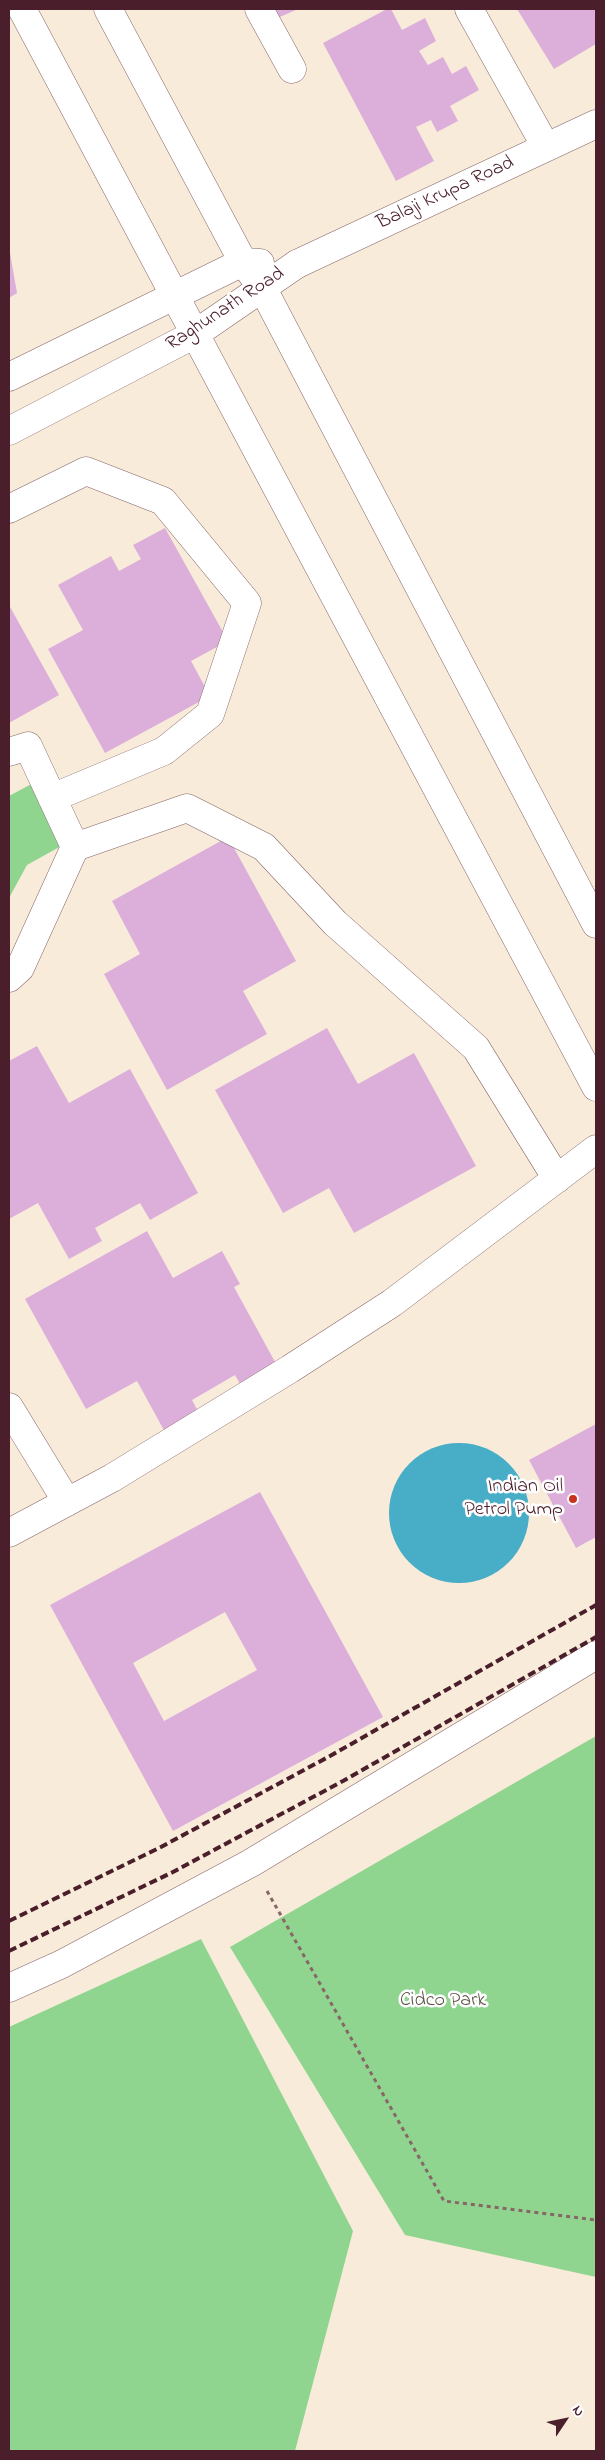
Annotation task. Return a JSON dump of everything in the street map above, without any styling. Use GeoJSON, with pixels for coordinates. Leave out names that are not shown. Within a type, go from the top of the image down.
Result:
{"type":"FeatureCollection","features":[{"type":"Feature","properties":{"kind":"main road"},"geometry":{"type":"LineString","coordinates":[[22,9],[596,1087]]}},
{"type":"Feature","properties":{"kind":"main road"},"geometry":{"type":"LineString","coordinates":[[108,9],[242,262],[263,289],[596,924]]}},
{"type":"Feature","properties":{"kind":"main road"},"geometry":{"type":"LineString","coordinates":[[259,9],[292,69]]}},
{"type":"Feature","properties":{"kind":"main road"},"geometry":{"type":"LineString","coordinates":[[469,9],[546,147]]}},
{"type":"Feature","properties":{"kind":"main road","name":"Balaji Krupa Road"},"geometry":{"type":"LineString","coordinates":[[297,264],[596,124]]}},
{"type":"Feature","properties":{"kind":"main road","name":"Raghunath Road"},"geometry":{"type":"LineString","coordinates":[[9,377],[242,262],[297,264]]}},
{"type":"Feature","properties":{"kind":"main road","name":"Raghunath Road"},"geometry":{"type":"LineString","coordinates":[[9,431],[195,334],[297,264]]}},
{"type":"Feature","properties":{"kind":"main road"},"geometry":{"type":"LineString","coordinates":[[9,509],[86,471],[95,474],[163,501],[247,603],[210,714],[164,752],[52,798]]}},
{"type":"Feature","properties":{"kind":"main road"},"geometry":{"type":"LineString","coordinates":[[9,752],[28,746],[75,847]]}},
{"type":"Feature","properties":{"kind":"main road"},"geometry":{"type":"LineString","coordinates":[[9,978],[20,968],[75,847],[187,808],[264,847],[335,923],[476,1048],[556,1179]]}},
{"type":"Feature","properties":{"kind":"main road"},"geometry":{"type":"LineString","coordinates":[[9,1532],[112,1478],[290,1369],[392,1303],[596,1149]]}},
{"type":"Feature","properties":{"kind":"main road"},"geometry":{"type":"LineString","coordinates":[[9,1408],[68,1502]]}},
{"type":"Feature","properties":{"kind":"main road"},"geometry":{"type":"LineString","coordinates":[[9,1988],[62,1964],[251,1863],[596,1655]]}},
{"type":"Feature","properties":{"kind":"path"},"geometry":{"type":"LineString","coordinates":[[251,1863],[444,2201],[596,2220]]}},
{"type":"Feature","properties":{"kind":"green space"},"geometry":{"type":"Polygon","coordinates":[[[39,780],[72,840],[27,865],[9,898],[9,796],[39,780]]]}},
{"type":"Feature","properties":{"kind":"green space","name":"Cidco Park"},"geometry":{"type":"Polygon","coordinates":[[[596,1736],[596,2277],[405,2235],[230,1947],[596,1736]]]}},
{"type":"Feature","properties":{"kind":"green space"},"geometry":{"type":"Polygon","coordinates":[[[201,1939],[353,2231],[295,2451],[9,2451],[9,2027],[201,1939]]]}},
{"type":"Feature","properties":{"kind":"water"},"geometry":{"type":"Polygon","coordinates":[[[459,1443],[486,1449],[498,1455],[508,1464],[517,1474],[523,1486],[529,1513],[523,1540],[517,1552],[508,1562],[498,1571],[486,1577],[459,1583],[432,1577],[420,1571],[410,1562],[401,1552],[395,1540],[389,1513],[395,1486],[401,1474],[410,1464],[420,1455],[432,1449],[459,1443]]]}},
{"type":"Feature","properties":{"kind":"building"},"geometry":{"type":"Polygon","coordinates":[[[268,9],[298,9],[273,20],[268,9]]]}},
{"type":"Feature","properties":{"kind":"building"},"geometry":{"type":"Polygon","coordinates":[[[387,9],[391,9],[402,30],[425,18],[436,41],[419,51],[428,65],[443,57],[452,74],[466,66],[479,90],[450,106],[458,121],[437,132],[431,120],[416,127],[434,161],[396,181],[323,43],[387,9]]]}},
{"type":"Feature","properties":{"kind":"building"},"geometry":{"type":"Polygon","coordinates":[[[517,9],[596,9],[596,44],[554,69],[517,9]]]}},
{"type":"Feature","properties":{"kind":"building"},"geometry":{"type":"Polygon","coordinates":[[[9,247],[17,293],[9,298],[9,247]]]}},
{"type":"Feature","properties":{"kind":"building"},"geometry":{"type":"Polygon","coordinates":[[[165,528],[228,641],[191,661],[210,696],[105,753],[48,649],[83,630],[58,585],[111,556],[119,571],[141,559],[133,545],[165,528]]]}},
{"type":"Feature","properties":{"kind":"building"},"geometry":{"type":"Polygon","coordinates":[[[9,605],[59,695],[9,723],[9,605]]]}},
{"type":"Feature","properties":{"kind":"building"},"geometry":{"type":"Polygon","coordinates":[[[228,837],[296,961],[243,991],[267,1034],[167,1090],[104,974],[140,954],[112,901],[228,837]]]}},
{"type":"Feature","properties":{"kind":"building"},"geometry":{"type":"Polygon","coordinates":[[[327,1028],[358,1084],[414,1053],[476,1166],[354,1233],[329,1188],[283,1213],[215,1090],[327,1028]]]}},
{"type":"Feature","properties":{"kind":"building"},"geometry":{"type":"Polygon","coordinates":[[[37,1046],[69,1103],[130,1069],[198,1193],[150,1220],[140,1203],[95,1228],[102,1241],[69,1259],[38,1203],[9,1219],[9,1061],[37,1046]]]}},
{"type":"Feature","properties":{"kind":"building"},"geometry":{"type":"Polygon","coordinates":[[[147,1231],[173,1278],[222,1251],[240,1284],[234,1287],[280,1371],[244,1391],[235,1375],[192,1400],[200,1415],[166,1434],[137,1381],[86,1409],[25,1299],[147,1231]]]}},
{"type":"Feature","properties":{"kind":"building","name":"Indian Oil Petrol Pump"},"geometry":{"type":"Polygon","coordinates":[[[596,1424],[596,1537],[576,1548],[529,1460],[596,1424]]]}},
{"type":"Feature","properties":{"kind":"building"},"geometry":{"type":"Polygon","coordinates":[[[260,1492],[383,1717],[173,1831],[50,1605],[260,1492]],[[225,1612],[133,1663],[164,1721],[257,1670],[225,1612]]]}},
{"type":"Feature","properties":{"kind":"railway"},"geometry":{"type":"LineString","coordinates":[[9,1921],[161,1847],[330,1756],[596,1605]]}},
{"type":"Feature","properties":{"kind":"railway"},"geometry":{"type":"LineString","coordinates":[[9,1951],[173,1872],[343,1781],[596,1637]]}},
{"type":"Feature","properties":{"kind":"place","name":"Indian Oil Petrol Pump"},"geometry":{"type":"Point","coordinates":[573,1499]}}]}
